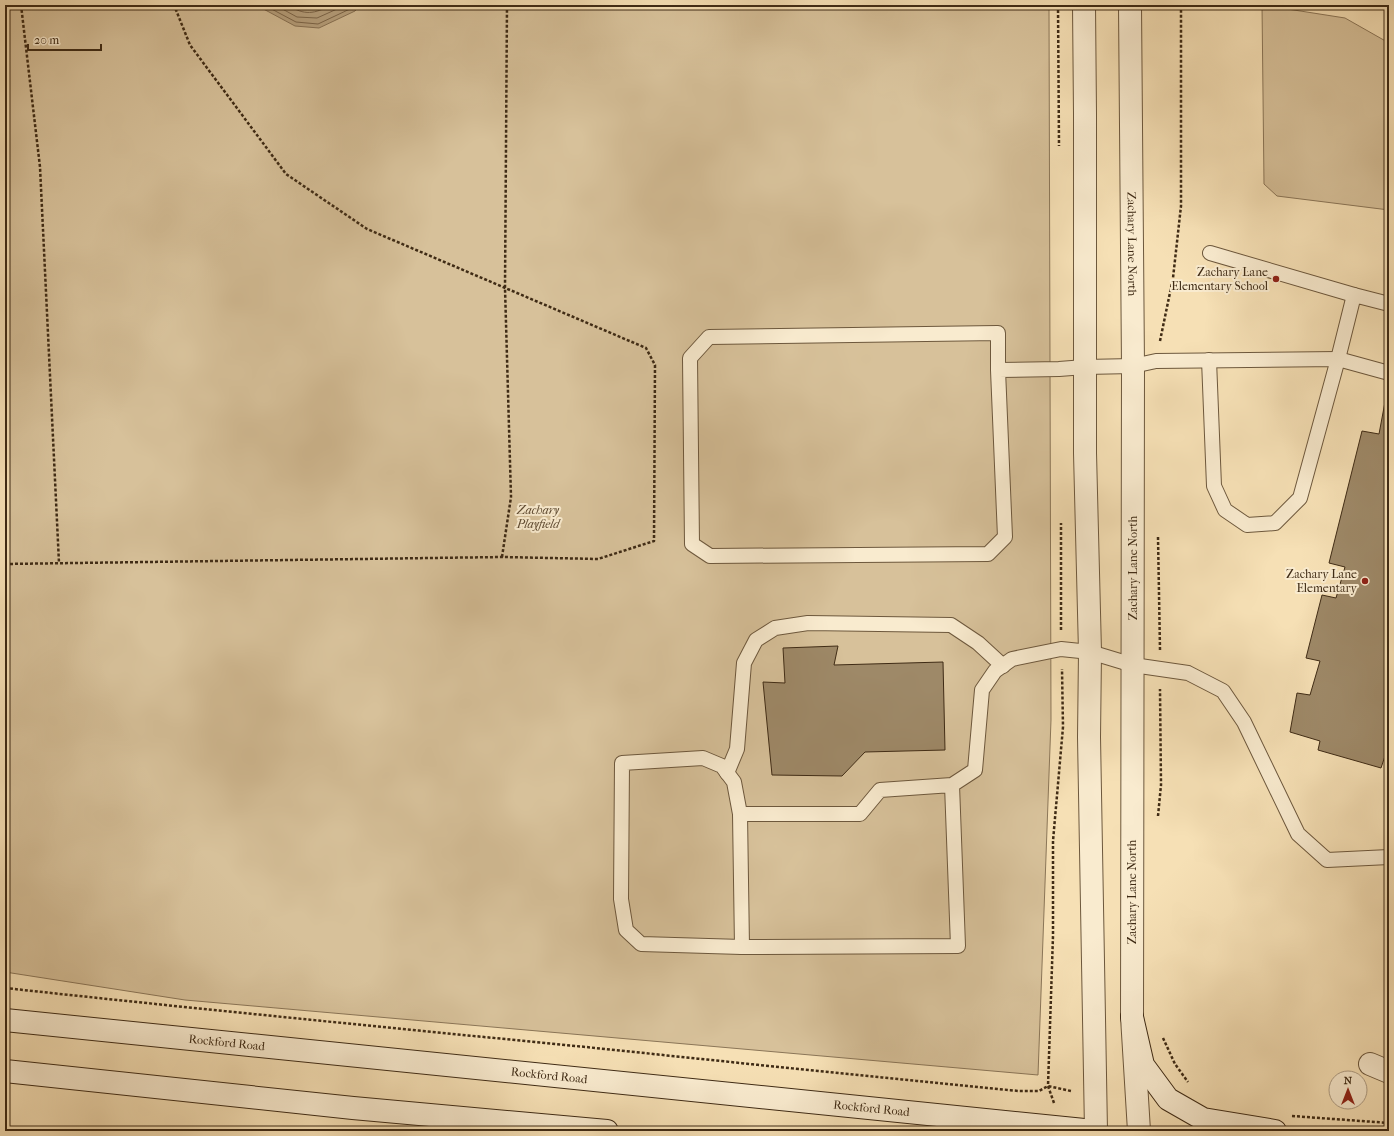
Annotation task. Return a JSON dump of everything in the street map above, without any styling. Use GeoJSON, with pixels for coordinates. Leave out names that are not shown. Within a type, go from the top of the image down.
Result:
{"type":"FeatureCollection","features":[{"type":"Feature","properties":{"kind":"street"},"geometry":{"type":"LineString","coordinates":[[1084,5],[1086,114],[1086,461],[1090,652],[1089,737],[1095,1131]]}},
{"type":"Feature","properties":{"kind":"street","name":"Zachary Lane North"},"geometry":{"type":"LineString","coordinates":[[1130,5],[1134,366],[1132,1017],[1139,1131]]}},
{"type":"Feature","properties":{"kind":"street"},"geometry":{"type":"LineString","coordinates":[[1132,1017],[1143,1065],[1168,1099],[1203,1119],[1275,1131]]}},
{"type":"Feature","properties":{"kind":"street","name":"Rockford Road"},"geometry":{"type":"LineString","coordinates":[[5,1020],[1095,1131]]}},
{"type":"Feature","properties":{"kind":"street"},"geometry":{"type":"LineString","coordinates":[[5,1071],[353,1108],[607,1131]]}},
{"type":"Feature","properties":{"kind":"lane"},"geometry":{"type":"LineString","coordinates":[[1210,253],[1389,304]]}},
{"type":"Feature","properties":{"kind":"lane"},"geometry":{"type":"LineString","coordinates":[[1209,360],[1214,486],[1225,510],[1246,525],[1275,523],[1300,498],[1354,295]]}},
{"type":"Feature","properties":{"kind":"lane"},"geometry":{"type":"LineString","coordinates":[[998,333],[998,370],[1005,537],[988,554],[710,556],[692,544],[690,358],[709,337],[998,333]]}},
{"type":"Feature","properties":{"kind":"lane"},"geometry":{"type":"LineString","coordinates":[[998,370],[1059,369],[1086,366],[1134,366],[1156,361],[1338,359],[1389,373]]}},
{"type":"Feature","properties":{"kind":"lane"},"geometry":{"type":"LineString","coordinates":[[727,773],[737,750],[744,663],[756,640],[775,628],[808,623],[951,625],[978,643],[1003,666]]}},
{"type":"Feature","properties":{"kind":"lane"},"geometry":{"type":"LineString","coordinates":[[740,814],[860,814],[880,790],[952,785],[975,770],[982,690],[995,671],[1012,659],[1061,649],[1090,652],[1134,665],[1188,673],[1223,691],[1244,722],[1298,834],[1327,860],[1389,857]]}},
{"type":"Feature","properties":{"kind":"lane"},"geometry":{"type":"LineString","coordinates":[[742,947],[740,814],[734,782],[722,766],[703,758],[622,762],[621,899],[626,930],[641,944],[742,947],[958,946],[952,785]]}},
{"type":"Feature","properties":{"kind":"path"},"geometry":{"type":"LineString","coordinates":[[21,5],[40,168],[59,563]]}},
{"type":"Feature","properties":{"kind":"path"},"geometry":{"type":"LineString","coordinates":[[5,564],[502,557],[598,559],[654,542],[655,365],[646,348],[367,229],[286,174],[190,45],[174,5]]}},
{"type":"Feature","properties":{"kind":"path"},"geometry":{"type":"LineString","coordinates":[[502,557],[511,497],[505,288],[506,5]]}},
{"type":"Feature","properties":{"kind":"path"},"geometry":{"type":"LineString","coordinates":[[1058,5],[1059,153]]}},
{"type":"Feature","properties":{"kind":"path"},"geometry":{"type":"LineString","coordinates":[[1156,361],[1173,278],[1181,206],[1181,5]]}},
{"type":"Feature","properties":{"kind":"path"},"geometry":{"type":"LineString","coordinates":[[1048,1086],[1053,936],[1053,841],[1064,727],[1061,649],[1061,517]]}},
{"type":"Feature","properties":{"kind":"path"},"geometry":{"type":"LineString","coordinates":[[1158,530],[1161,785],[1158,816]]}},
{"type":"Feature","properties":{"kind":"path"},"geometry":{"type":"LineString","coordinates":[[5,988],[1019,1091],[1039,1091],[1048,1086],[1095,1097]]}},
{"type":"Feature","properties":{"kind":"path"},"geometry":{"type":"LineString","coordinates":[[1161,1036],[1175,1064],[1193,1088],[1168,1099]]}},
{"type":"Feature","properties":{"kind":"path"},"geometry":{"type":"LineString","coordinates":[[1291,1116],[1389,1123]]}},
{"type":"Feature","properties":{"kind":"green space","name":"Zachary Playfield"},"geometry":{"type":"Polygon","coordinates":[[[5,5],[1049,5],[1051,720],[1038,1075],[185,1000],[5,972],[5,5]]]}},
{"type":"Feature","properties":{"kind":"green space"},"geometry":{"type":"Polygon","coordinates":[[[1262,5],[1345,18],[1389,43],[1389,210],[1277,196],[1264,184],[1262,5]]]}},
{"type":"Feature","properties":{"kind":"water"},"geometry":{"type":"Polygon","coordinates":[[[256,5],[361,5],[355,11],[319,28],[295,26],[256,5]]]}},
{"type":"Feature","properties":{"kind":"building","name":"Zachary Lane Elementary"},"geometry":{"type":"Polygon","coordinates":[[[1385,402],[1389,403],[1389,758],[1385,756],[1381,768],[1318,750],[1320,741],[1290,732],[1297,693],[1310,695],[1320,661],[1306,658],[1322,595],[1336,598],[1345,567],[1329,563],[1362,431],[1379,434],[1385,402]]]}},
{"type":"Feature","properties":{"kind":"building"},"geometry":{"type":"Polygon","coordinates":[[[838,646],[834,665],[943,662],[945,750],[865,752],[842,776],[772,775],[763,682],[785,683],[783,648],[838,646]]]}},
{"type":"Feature","properties":{"kind":"place","name":"Zachary Lane Elementary School"},"geometry":{"type":"Point","coordinates":[1276,279]}},
{"type":"Feature","properties":{"kind":"place","name":"Zachary Lane Elementary"},"geometry":{"type":"Point","coordinates":[1365,581]}}]}
